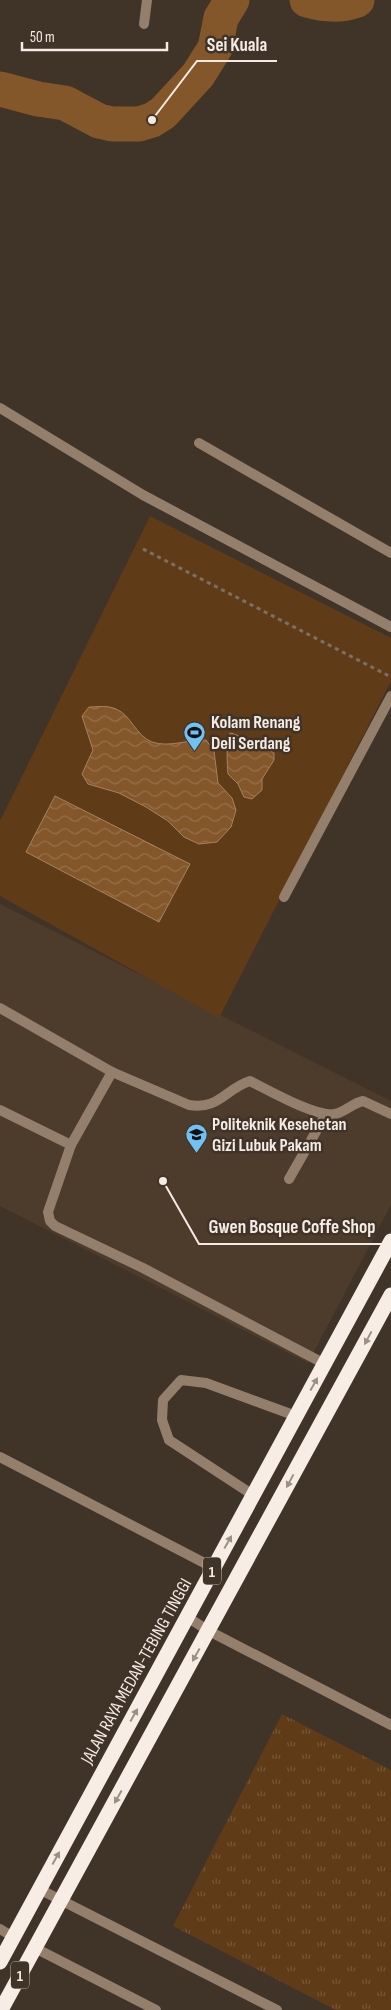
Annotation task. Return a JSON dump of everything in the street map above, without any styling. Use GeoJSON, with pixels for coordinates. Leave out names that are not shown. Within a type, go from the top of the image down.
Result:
{"type":"FeatureCollection","features":[{"type":"Feature","properties":{"kind":"highway","name":"JALAN RAYA MEDAN-TEBING TINGGI"},"geometry":{"type":"LineString","coordinates":[[0,1962],[10,1932],[36,1895],[391,1241]]}},
{"type":"Feature","properties":{"kind":"highway","name":"1"},"geometry":{"type":"LineString","coordinates":[[1,2010],[391,1295]]}},
{"type":"Feature","properties":{"kind":"street"},"geometry":{"type":"LineString","coordinates":[[144,24],[147,0]]}},
{"type":"Feature","properties":{"kind":"street"},"geometry":{"type":"LineString","coordinates":[[0,408],[143,495],[391,628]]}},
{"type":"Feature","properties":{"kind":"street"},"geometry":{"type":"LineString","coordinates":[[199,443],[391,553]]}},
{"type":"Feature","properties":{"kind":"street"},"geometry":{"type":"LineString","coordinates":[[284,897],[391,696]]}},
{"type":"Feature","properties":{"kind":"street"},"geometry":{"type":"LineString","coordinates":[[0,1008],[112,1072],[189,1105],[200,1107],[213,1104],[242,1084],[250,1082],[306,1108],[326,1114],[334,1114],[363,1101],[391,1114]]}},
{"type":"Feature","properties":{"kind":"street"},"geometry":{"type":"LineString","coordinates":[[112,1072],[71,1145],[48,1212],[50,1221],[55,1226],[143,1268],[325,1364]]}},
{"type":"Feature","properties":{"kind":"street"},"geometry":{"type":"LineString","coordinates":[[0,1110],[71,1145]]}},
{"type":"Feature","properties":{"kind":"street"},"geometry":{"type":"LineString","coordinates":[[289,1179],[326,1114]]}},
{"type":"Feature","properties":{"kind":"street"},"geometry":{"type":"LineString","coordinates":[[253,1495],[169,1440],[162,1420],[163,1400],[181,1380],[206,1383],[296,1416]]}},
{"type":"Feature","properties":{"kind":"street"},"geometry":{"type":"LineString","coordinates":[[0,1457],[214,1568]]}},
{"type":"Feature","properties":{"kind":"street"},"geometry":{"type":"LineString","coordinates":[[187,1617],[209,1631],[391,1725]]}},
{"type":"Feature","properties":{"kind":"street"},"geometry":{"type":"LineString","coordinates":[[36,1895],[277,2010]]}},
{"type":"Feature","properties":{"kind":"street"},"geometry":{"type":"LineString","coordinates":[[37,1944],[156,2010]]}},
{"type":"Feature","properties":{"kind":"path"},"geometry":{"type":"LineString","coordinates":[[143,549],[391,678]]}},
{"type":"Feature","properties":{"kind":"shaded area","name":"Politeknik Kesehetan Gizi Lubuk Pakam"},"geometry":{"type":"Polygon","coordinates":[[[0,904],[391,1101],[391,1205],[308,1363],[0,1206],[0,904]]]}},
{"type":"Feature","properties":{"kind":"green space","name":"Kolam Renang Deli Serdang"},"geometry":{"type":"Polygon","coordinates":[[[150,516],[391,638],[391,681],[219,1018],[0,896],[0,821],[150,516]]]}},
{"type":"Feature","properties":{"kind":"green space"},"geometry":{"type":"Polygon","coordinates":[[[282,1714],[391,1770],[391,2010],[336,2010],[173,1926],[282,1714]]]}},
{"type":"Feature","properties":{"kind":"water"},"geometry":{"type":"Polygon","coordinates":[[[89,707],[116,709],[126,716],[146,739],[159,744],[206,740],[214,751],[218,783],[232,798],[236,810],[231,827],[217,842],[199,844],[184,837],[168,821],[146,807],[119,793],[88,784],[82,774],[93,750],[82,716],[89,707]]]}},
{"type":"Feature","properties":{"kind":"water"},"geometry":{"type":"Polygon","coordinates":[[[230,733],[259,748],[274,753],[274,760],[262,779],[262,790],[252,799],[244,797],[238,784],[228,774],[227,747],[230,733]]]}},
{"type":"Feature","properties":{"kind":"water"},"geometry":{"type":"Polygon","coordinates":[[[55,796],[190,864],[159,922],[26,852],[55,796]]]}},
{"type":"Feature","properties":{"kind":"waterway"},"geometry":{"type":"LineString","coordinates":[[0,89],[38,99],[65,103],[99,121],[112,124],[139,124],[152,120],[163,113],[198,75],[215,48],[221,18],[232,0]]}},
{"type":"Feature","properties":{"kind":"waterway"},"geometry":{"type":"LineString","coordinates":[[307,0],[332,4],[357,0]]}},
{"type":"Feature","properties":{"kind":"place","name":"Sei Kuala"},"geometry":{"type":"Point","coordinates":[152,120]}},
{"type":"Feature","properties":{"kind":"place","name":"Kolam Renang Deli Serdang"},"geometry":{"type":"Point","coordinates":[195,751]}},
{"type":"Feature","properties":{"kind":"place","name":"Politeknik Kesehetan Gizi Lubuk Pakam"},"geometry":{"type":"Point","coordinates":[196,1153]}},
{"type":"Feature","properties":{"kind":"place","name":"Gwen Bosque Coffe Shop"},"geometry":{"type":"Point","coordinates":[163,1181]}}]}
